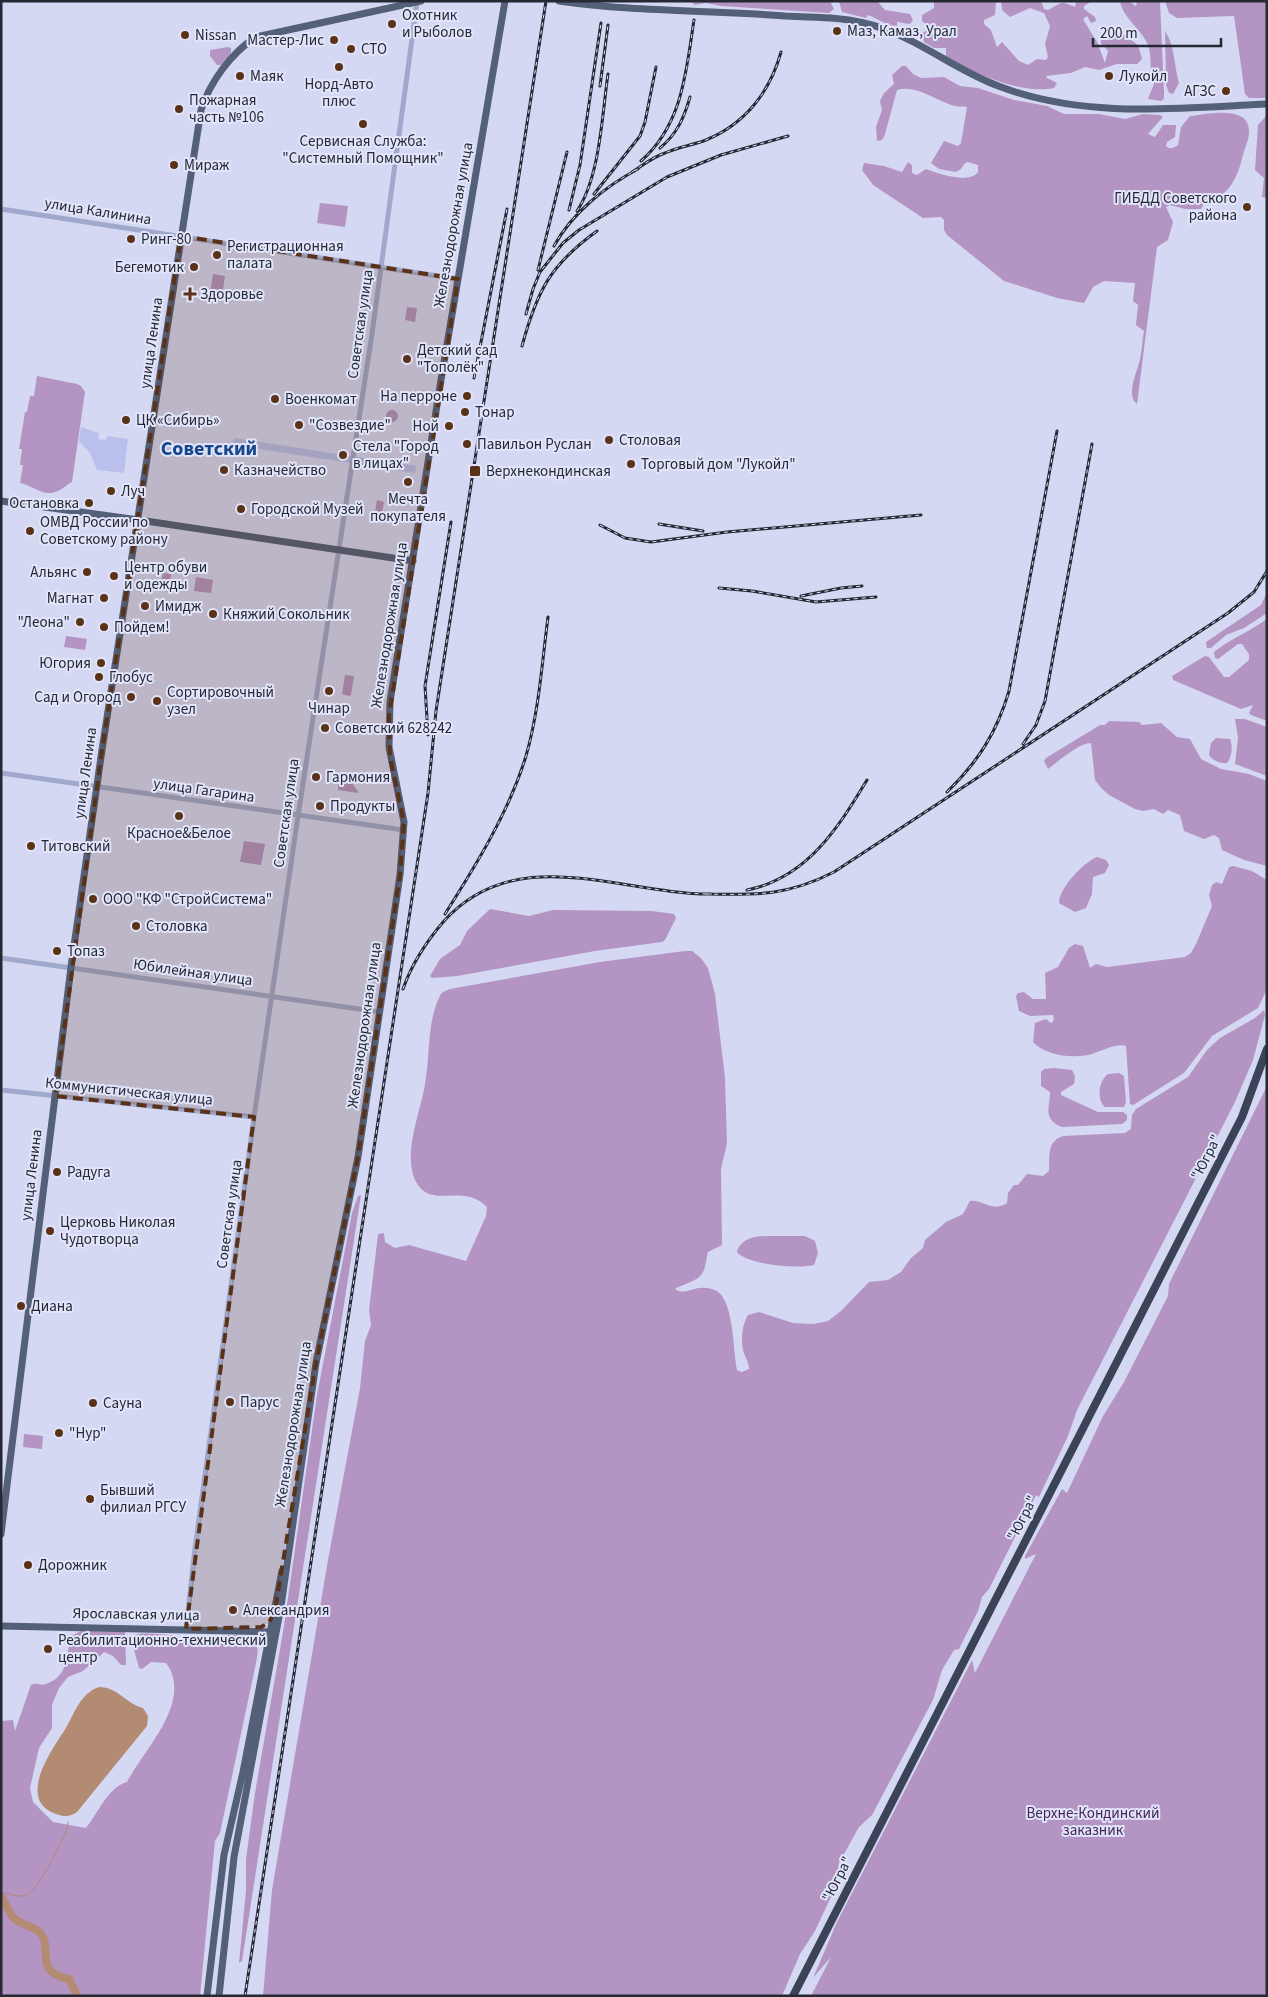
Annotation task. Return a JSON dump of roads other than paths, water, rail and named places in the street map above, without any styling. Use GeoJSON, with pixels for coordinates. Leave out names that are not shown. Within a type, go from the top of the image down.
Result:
{"type":"FeatureCollection","features":[{"type":"Feature","properties":{"kind":"highway","name":"\"Югра\""},"geometry":{"type":"LineString","coordinates":[[793,1996],[1242,1117],[1267,1049]]}},
{"type":"Feature","properties":{"kind":"main road","name":"Железнодорожная улица"},"geometry":{"type":"LineString","coordinates":[[274,1632],[316,1363],[358,1157],[380,1012],[404,830],[401,801],[390,757],[388,730],[390,702],[505,1]]}},
{"type":"Feature","properties":{"kind":"main road"},"geometry":{"type":"LineString","coordinates":[[559,1],[623,9],[707,11],[864,23],[908,39],[957,68],[990,83],[1029,96],[1073,106],[1121,109],[1267,104]]}},
{"type":"Feature","properties":{"kind":"main road","name":"улица Ленина"},"geometry":{"type":"LineString","coordinates":[[1,1534],[54,1096],[96,787],[202,105],[229,61],[240,48],[256,37],[419,2]]}},
{"type":"Feature","properties":{"kind":"main road"},"geometry":{"type":"LineString","coordinates":[[1,501],[139,519],[413,562]]}},
{"type":"Feature","properties":{"kind":"main road","name":"Железнодорожная улица"},"geometry":{"type":"LineString","coordinates":[[274,1632],[275,1610],[292,1519]]}},
{"type":"Feature","properties":{"kind":"main road"},"geometry":{"type":"LineString","coordinates":[[243,1630],[267,1625],[275,1610]]}},
{"type":"Feature","properties":{"kind":"main road","name":"Ярославская улица"},"geometry":{"type":"LineString","coordinates":[[1,1626],[274,1632]]}},
{"type":"Feature","properties":{"kind":"main road"},"geometry":{"type":"LineString","coordinates":[[243,1630],[263,1636],[266,1641],[267,1651]]}},
{"type":"Feature","properties":{"kind":"main road"},"geometry":{"type":"LineString","coordinates":[[207,1996],[224,1855],[267,1651],[274,1632]]}},
{"type":"Feature","properties":{"kind":"main road"},"geometry":{"type":"LineString","coordinates":[[219,1996],[234,1857],[274,1632]]}},
{"type":"Feature","properties":{"kind":"street","name":"Советская улица"},"geometry":{"type":"LineString","coordinates":[[186,1629],[194,1557],[254,1117],[419,2]]}},
{"type":"Feature","properties":{"kind":"street","name":"улица Калинина"},"geometry":{"type":"LineString","coordinates":[[1,209],[458,279]]}},
{"type":"Feature","properties":{"kind":"street","name":"улица Гагарина"},"geometry":{"type":"LineString","coordinates":[[1,773],[404,830]]}},
{"type":"Feature","properties":{"kind":"street","name":"Юбилейная улица"},"geometry":{"type":"LineString","coordinates":[[1,958],[273,995],[380,1012]]}},
{"type":"Feature","properties":{"kind":"street","name":"Коммунистическая улица"},"geometry":{"type":"LineString","coordinates":[[1,1090],[254,1117]]}},
{"type":"Feature","properties":{"kind":"waterway"},"geometry":{"type":"LineString","coordinates":[[1,1894],[25,1896],[33,1890],[55,1855],[67,1830],[68,1822]]}},
{"type":"Feature","properties":{"kind":"waterway"},"geometry":{"type":"LineString","coordinates":[[1,1896],[15,1919],[42,1935],[45,1941],[48,1966],[58,1976],[69,1979],[77,1996]]}},
{"type":"Feature","properties":{"kind":"railway"},"geometry":{"type":"LineString","coordinates":[[245,1996],[428,793],[436,711],[546,1]]}},
{"type":"Feature","properties":{"kind":"railway"},"geometry":{"type":"LineString","coordinates":[[641,161],[666,131],[674,114],[685,77],[694,20]]}},
{"type":"Feature","properties":{"kind":"railway"},"geometry":{"type":"LineString","coordinates":[[569,210],[580,165],[601,23]]}},
{"type":"Feature","properties":{"kind":"railway"},"geometry":{"type":"LineString","coordinates":[[600,86],[608,25]]}},
{"type":"Feature","properties":{"kind":"railway"},"geometry":{"type":"LineString","coordinates":[[632,172],[648,161],[675,149],[706,140],[733,125],[744,116],[763,93],[781,52]]}},
{"type":"Feature","properties":{"kind":"railway"},"geometry":{"type":"LineString","coordinates":[[594,194],[640,136],[645,122],[656,67]]}},
{"type":"Feature","properties":{"kind":"railway"},"geometry":{"type":"LineString","coordinates":[[577,211],[585,197],[595,164],[608,74]]}},
{"type":"Feature","properties":{"kind":"railway"},"geometry":{"type":"LineString","coordinates":[[660,148],[679,125],[690,97]]}},
{"type":"Feature","properties":{"kind":"railway"},"geometry":{"type":"LineString","coordinates":[[526,314],[540,272],[563,243],[579,230],[667,177],[721,155],[788,136]]}},
{"type":"Feature","properties":{"kind":"railway"},"geometry":{"type":"LineString","coordinates":[[538,270],[567,152]]}},
{"type":"Feature","properties":{"kind":"railway"},"geometry":{"type":"LineString","coordinates":[[554,246],[570,222],[580,212],[602,192],[638,169]]}},
{"type":"Feature","properties":{"kind":"railway"},"geometry":{"type":"LineString","coordinates":[[474,378],[507,209]]}},
{"type":"Feature","properties":{"kind":"railway"},"geometry":{"type":"LineString","coordinates":[[522,346],[533,310],[548,281],[568,256],[597,231]]}},
{"type":"Feature","properties":{"kind":"railway"},"geometry":{"type":"LineString","coordinates":[[947,792],[968,769],[985,746],[999,720],[1009,691],[1057,431]]}},
{"type":"Feature","properties":{"kind":"railway"},"geometry":{"type":"LineString","coordinates":[[1023,744],[1036,725],[1045,701],[1092,444]]}},
{"type":"Feature","properties":{"kind":"railway"},"geometry":{"type":"LineString","coordinates":[[600,525],[625,538],[651,542],[727,532],[921,515]]}},
{"type":"Feature","properties":{"kind":"railway"},"geometry":{"type":"LineString","coordinates":[[428,735],[425,686],[451,522]]}},
{"type":"Feature","properties":{"kind":"railway"},"geometry":{"type":"LineString","coordinates":[[659,524],[703,531]]}},
{"type":"Feature","properties":{"kind":"railway"},"geometry":{"type":"LineString","coordinates":[[706,894],[757,894],[786,890],[801,886],[834,872],[1228,613],[1254,592],[1267,571]]}},
{"type":"Feature","properties":{"kind":"railway"},"geometry":{"type":"LineString","coordinates":[[801,596],[862,586]]}},
{"type":"Feature","properties":{"kind":"railway"},"geometry":{"type":"LineString","coordinates":[[719,588],[752,591],[816,602],[876,597]]}},
{"type":"Feature","properties":{"kind":"railway"},"geometry":{"type":"LineString","coordinates":[[445,914],[491,838],[519,777],[534,722],[548,617]]}},
{"type":"Feature","properties":{"kind":"railway"},"geometry":{"type":"LineString","coordinates":[[747,890],[768,884],[804,863],[832,833],[867,780]]}},
{"type":"Feature","properties":{"kind":"railway"},"geometry":{"type":"LineString","coordinates":[[403,989],[420,953],[444,921],[473,897],[504,883],[537,877],[572,878],[677,892],[712,894]]}},
{"type":"Feature","properties":{"kind":"place","name":"Охотник и Рыболов"},"geometry":{"type":"Point","coordinates":[392,24]}},
{"type":"Feature","properties":{"kind":"place","name":"Маз, Камаз, Урал"},"geometry":{"type":"Point","coordinates":[837,31]}},
{"type":"Feature","properties":{"kind":"place","name":"Nissan"},"geometry":{"type":"Point","coordinates":[185,35]}},
{"type":"Feature","properties":{"kind":"place","name":"Мастер-Лис"},"geometry":{"type":"Point","coordinates":[334,40]}},
{"type":"Feature","properties":{"kind":"place","name":"СТО"},"geometry":{"type":"Point","coordinates":[351,49]}},
{"type":"Feature","properties":{"kind":"place","name":"Норд-Авто плюс"},"geometry":{"type":"Point","coordinates":[339,67]}},
{"type":"Feature","properties":{"kind":"place","name":"Маяк"},"geometry":{"type":"Point","coordinates":[240,76]}},
{"type":"Feature","properties":{"kind":"place","name":"Лукойл"},"geometry":{"type":"Point","coordinates":[1109,76]}},
{"type":"Feature","properties":{"kind":"place","name":"АГЗС"},"geometry":{"type":"Point","coordinates":[1226,91]}},
{"type":"Feature","properties":{"kind":"place","name":"Пожарная часть №106"},"geometry":{"type":"Point","coordinates":[179,109]}},
{"type":"Feature","properties":{"kind":"place","name":"Сервисная Служба: \"Системный Помощник\""},"geometry":{"type":"Point","coordinates":[363,124]}},
{"type":"Feature","properties":{"kind":"place","name":"Мираж"},"geometry":{"type":"Point","coordinates":[174,165]}},
{"type":"Feature","properties":{"kind":"place","name":"ГИБДД Советского района"},"geometry":{"type":"Point","coordinates":[1247,207]}},
{"type":"Feature","properties":{"kind":"place","name":"Ринг-80"},"geometry":{"type":"Point","coordinates":[131,239]}},
{"type":"Feature","properties":{"kind":"place","name":"Регистрационная палата"},"geometry":{"type":"Point","coordinates":[217,255]}},
{"type":"Feature","properties":{"kind":"place","name":"Бегемотик"},"geometry":{"type":"Point","coordinates":[194,267]}},
{"type":"Feature","properties":{"kind":"place","name":"Здоровье"},"geometry":{"type":"Point","coordinates":[190,294]}},
{"type":"Feature","properties":{"kind":"place","name":"Детский сад \"Тополёк\""},"geometry":{"type":"Point","coordinates":[407,359]}},
{"type":"Feature","properties":{"kind":"place","name":"На перроне"},"geometry":{"type":"Point","coordinates":[467,396]}},
{"type":"Feature","properties":{"kind":"place","name":"Военкомат"},"geometry":{"type":"Point","coordinates":[275,399]}},
{"type":"Feature","properties":{"kind":"place","name":"Тонар"},"geometry":{"type":"Point","coordinates":[465,412]}},
{"type":"Feature","properties":{"kind":"place","name":"ЦК «Сибирь»"},"geometry":{"type":"Point","coordinates":[126,420]}},
{"type":"Feature","properties":{"kind":"place","name":"\"Созвездие\""},"geometry":{"type":"Point","coordinates":[299,425]}},
{"type":"Feature","properties":{"kind":"place","name":"Ной"},"geometry":{"type":"Point","coordinates":[449,426]}},
{"type":"Feature","properties":{"kind":"place","name":"Столовая"},"geometry":{"type":"Point","coordinates":[609,440]}},
{"type":"Feature","properties":{"kind":"place","name":"Павильон Руслан"},"geometry":{"type":"Point","coordinates":[467,444]}},
{"type":"Feature","properties":{"kind":"place","name":"Стела \"Город в лицах\""},"geometry":{"type":"Point","coordinates":[343,455]}},
{"type":"Feature","properties":{"kind":"place","name":"Торговый дом \"Лукойл\""},"geometry":{"type":"Point","coordinates":[631,464]}},
{"type":"Feature","properties":{"kind":"place","name":"Казначейство"},"geometry":{"type":"Point","coordinates":[224,470]}},
{"type":"Feature","properties":{"kind":"place","name":"Верхнекондинская"},"geometry":{"type":"Point","coordinates":[475,471]}},
{"type":"Feature","properties":{"kind":"place","name":"Мечта покупателя"},"geometry":{"type":"Point","coordinates":[408,482]}},
{"type":"Feature","properties":{"kind":"place","name":"Луч"},"geometry":{"type":"Point","coordinates":[111,491]}},
{"type":"Feature","properties":{"kind":"place","name":"Остановка"},"geometry":{"type":"Point","coordinates":[89,503]}},
{"type":"Feature","properties":{"kind":"place","name":"Городской Музей"},"geometry":{"type":"Point","coordinates":[241,509]}},
{"type":"Feature","properties":{"kind":"place","name":"ОМВД России по Советскому району"},"geometry":{"type":"Point","coordinates":[30,531]}},
{"type":"Feature","properties":{"kind":"place","name":"Альянс"},"geometry":{"type":"Point","coordinates":[87,572]}},
{"type":"Feature","properties":{"kind":"place","name":"Центр обуви и одежды"},"geometry":{"type":"Point","coordinates":[114,576]}},
{"type":"Feature","properties":{"kind":"place","name":"Магнат"},"geometry":{"type":"Point","coordinates":[104,598]}},
{"type":"Feature","properties":{"kind":"place","name":"Имидж"},"geometry":{"type":"Point","coordinates":[145,606]}},
{"type":"Feature","properties":{"kind":"place","name":"Княжий Сокольник"},"geometry":{"type":"Point","coordinates":[213,614]}},
{"type":"Feature","properties":{"kind":"place","name":"\"Леона\""},"geometry":{"type":"Point","coordinates":[80,622]}},
{"type":"Feature","properties":{"kind":"place","name":"Пойдем!"},"geometry":{"type":"Point","coordinates":[104,627]}},
{"type":"Feature","properties":{"kind":"place","name":"Югория"},"geometry":{"type":"Point","coordinates":[101,663]}},
{"type":"Feature","properties":{"kind":"place","name":"Глобус"},"geometry":{"type":"Point","coordinates":[99,677]}},
{"type":"Feature","properties":{"kind":"place","name":"Чинар"},"geometry":{"type":"Point","coordinates":[329,691]}},
{"type":"Feature","properties":{"kind":"place","name":"Сад и Огород"},"geometry":{"type":"Point","coordinates":[131,697]}},
{"type":"Feature","properties":{"kind":"place","name":"Сортировочный узел"},"geometry":{"type":"Point","coordinates":[157,701]}},
{"type":"Feature","properties":{"kind":"place","name":"Советский 628242"},"geometry":{"type":"Point","coordinates":[325,728]}},
{"type":"Feature","properties":{"kind":"place","name":"Гармония"},"geometry":{"type":"Point","coordinates":[316,777]}},
{"type":"Feature","properties":{"kind":"place","name":"Продукты"},"geometry":{"type":"Point","coordinates":[320,806]}},
{"type":"Feature","properties":{"kind":"place","name":"Красное&Белое"},"geometry":{"type":"Point","coordinates":[179,816]}},
{"type":"Feature","properties":{"kind":"place","name":"Титовский"},"geometry":{"type":"Point","coordinates":[31,846]}},
{"type":"Feature","properties":{"kind":"place","name":"ООО \"КФ \"СтройСистема\""},"geometry":{"type":"Point","coordinates":[93,899]}},
{"type":"Feature","properties":{"kind":"place","name":"Столовка"},"geometry":{"type":"Point","coordinates":[136,926]}},
{"type":"Feature","properties":{"kind":"place","name":"Топаз"},"geometry":{"type":"Point","coordinates":[57,951]}},
{"type":"Feature","properties":{"kind":"place","name":"Радуга"},"geometry":{"type":"Point","coordinates":[57,1172]}},
{"type":"Feature","properties":{"kind":"place","name":"Церковь Николая Чудотворца"},"geometry":{"type":"Point","coordinates":[50,1231]}},
{"type":"Feature","properties":{"kind":"place","name":"Диана"},"geometry":{"type":"Point","coordinates":[21,1306]}},
{"type":"Feature","properties":{"kind":"place","name":"Парус"},"geometry":{"type":"Point","coordinates":[230,1402]}},
{"type":"Feature","properties":{"kind":"place","name":"Сауна"},"geometry":{"type":"Point","coordinates":[93,1403]}},
{"type":"Feature","properties":{"kind":"place","name":"\"Нур\""},"geometry":{"type":"Point","coordinates":[59,1433]}},
{"type":"Feature","properties":{"kind":"place","name":"Бывший филиал РГСУ"},"geometry":{"type":"Point","coordinates":[90,1499]}},
{"type":"Feature","properties":{"kind":"place","name":"Дорожник"},"geometry":{"type":"Point","coordinates":[28,1565]}},
{"type":"Feature","properties":{"kind":"place","name":"Александрия"},"geometry":{"type":"Point","coordinates":[233,1610]}},
{"type":"Feature","properties":{"kind":"place","name":"Реабилитационно-технический центр"},"geometry":{"type":"Point","coordinates":[48,1649]}},
{"type":"Feature","properties":{"kind":"district","name":"Советский"},"geometry":{"type":"Point","coordinates":[209,448]}},
{"type":"Feature","properties":{"kind":"park label","name":"Верхне-Кондинский заказник"},"geometry":{"type":"Point","coordinates":[1093,1822]}}]}
